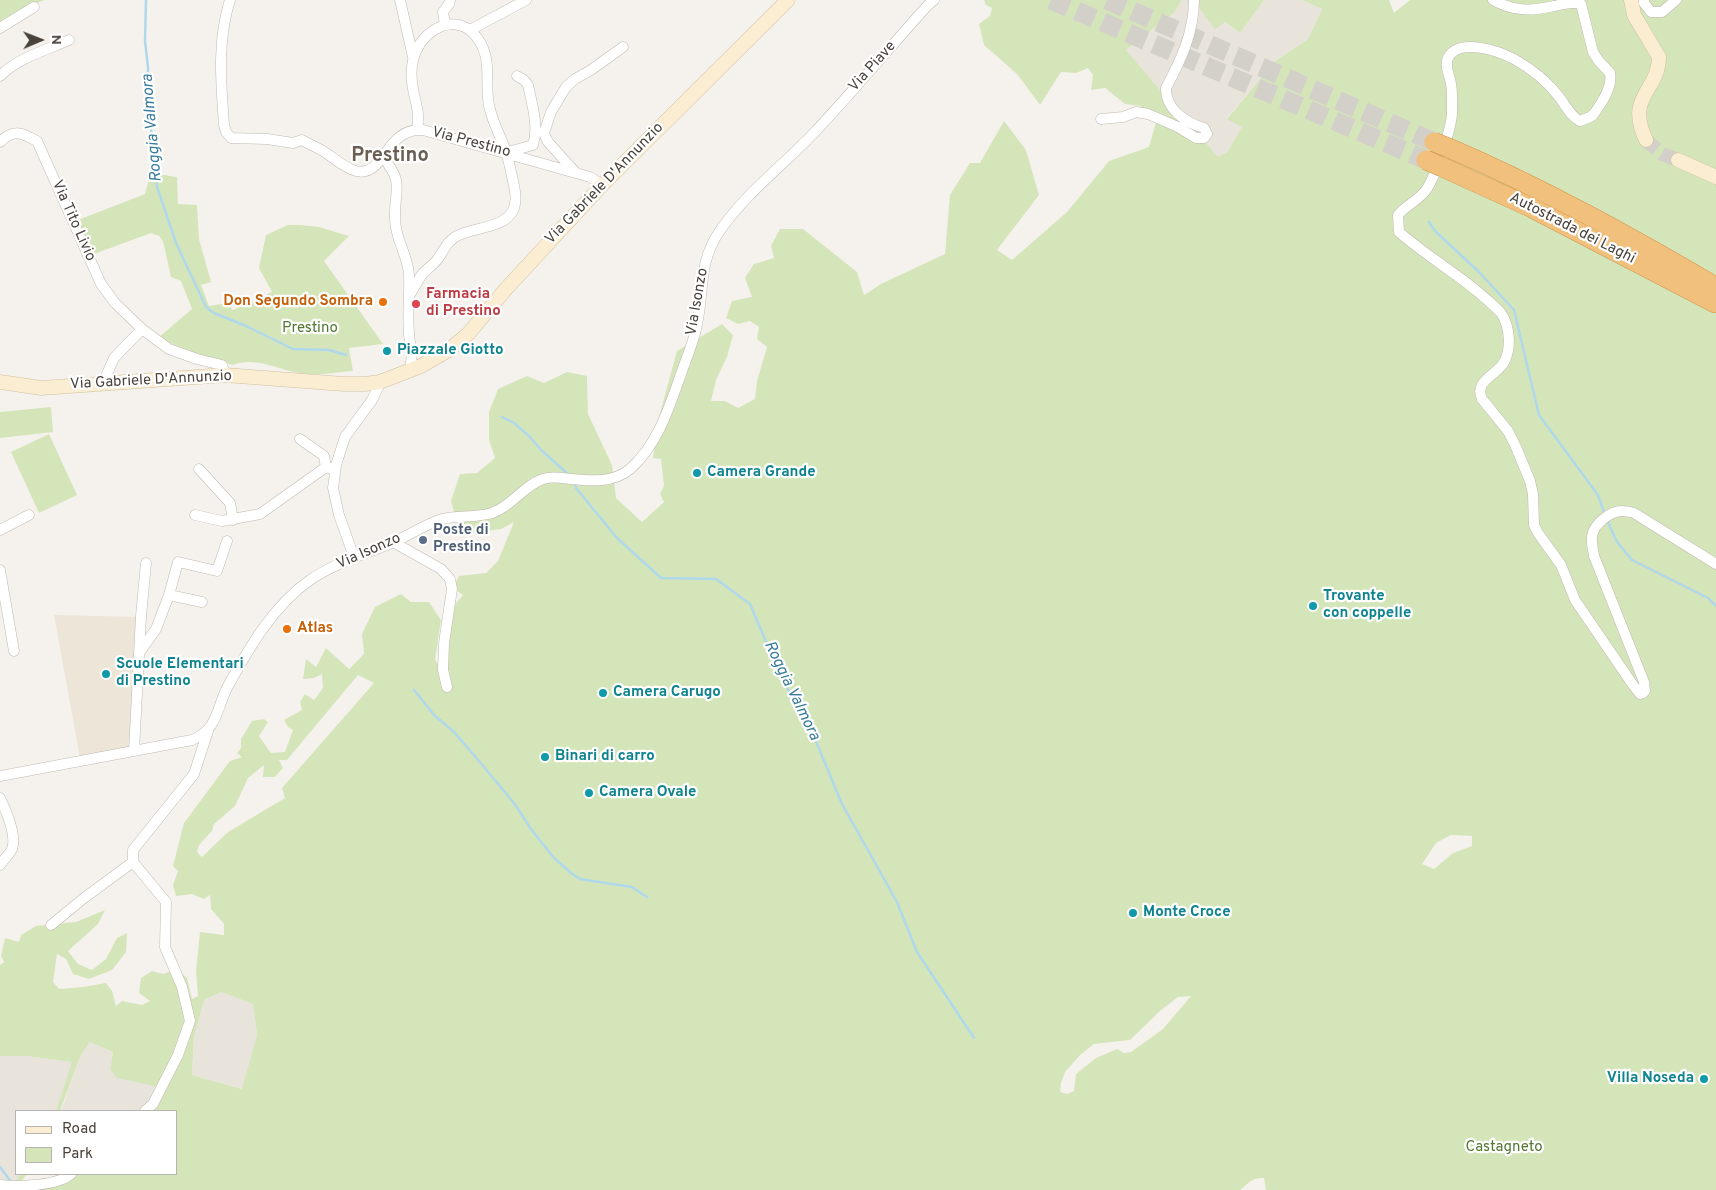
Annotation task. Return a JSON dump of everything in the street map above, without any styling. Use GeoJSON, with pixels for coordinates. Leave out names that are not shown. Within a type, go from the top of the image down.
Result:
{"type":"FeatureCollection","features":[{"type":"Feature","properties":{"kind":"highway","name":"Autostrada dei Laghi"},"geometry":{"type":"LineString","coordinates":[[1441,145],[1538,188],[1716,287]]}},
{"type":"Feature","properties":{"kind":"highway","name":"Autostrada dei Laghi"},"geometry":{"type":"LineString","coordinates":[[1434,163],[1549,216],[1715,303]]}},
{"type":"Feature","properties":{"kind":"main road","name":"Via Gabriele D'Annunzio"},"geometry":{"type":"LineString","coordinates":[[332,382],[395,374],[414,369],[449,350],[468,334],[505,290],[602,185],[788,0]]}},
{"type":"Feature","properties":{"kind":"main road"},"geometry":{"type":"LineString","coordinates":[[1631,0],[1634,15],[1659,57],[1656,74],[1642,97],[1638,113],[1640,129],[1646,140]]}},
{"type":"Feature","properties":{"kind":"main road"},"geometry":{"type":"LineString","coordinates":[[1678,160],[1716,177]]}},
{"type":"Feature","properties":{"kind":"main road","name":"Via Gabriele D'Annunzio"},"geometry":{"type":"LineString","coordinates":[[0,382],[41,388],[226,375],[332,382],[373,390],[395,374]]}},
{"type":"Feature","properties":{"kind":"street","name":"Via Prestino"},"geometry":{"type":"LineString","coordinates":[[230,0],[222,35],[221,80],[224,125],[226,132],[231,138],[267,139],[293,143],[302,140],[357,171],[365,171],[372,168],[383,157],[398,136],[407,132],[423,130],[590,177],[602,185]]}},
{"type":"Feature","properties":{"kind":"street"},"geometry":{"type":"LineString","coordinates":[[400,0],[413,59]]}},
{"type":"Feature","properties":{"kind":"street"},"geometry":{"type":"LineString","coordinates":[[445,25],[443,12],[450,4],[450,0]]}},
{"type":"Feature","properties":{"kind":"street"},"geometry":{"type":"LineString","coordinates":[[470,30],[526,0]]}},
{"type":"Feature","properties":{"kind":"street"},"geometry":{"type":"LineString","coordinates":[[1101,119],[1123,117],[1136,112],[1148,114],[1178,127],[1196,138],[1204,138],[1207,134],[1204,128],[1192,124],[1177,114],[1166,93],[1166,88],[1187,44],[1192,26],[1194,0]]}},
{"type":"Feature","properties":{"kind":"street"},"geometry":{"type":"LineString","coordinates":[[1493,0],[1507,7],[1520,10],[1541,9],[1575,2],[1581,4],[1593,52],[1610,73],[1608,89],[1597,109],[1590,117],[1580,121],[1569,113],[1560,98],[1544,80],[1506,54],[1489,49],[1466,47],[1452,52],[1446,63],[1451,84],[1452,116],[1449,129],[1433,180],[1426,191],[1404,207],[1398,215],[1399,232],[1464,281],[1501,314],[1506,323],[1508,334],[1507,356],[1502,364],[1484,381],[1479,393],[1508,431],[1530,480],[1533,494],[1534,524],[1538,533],[1561,565],[1575,600],[1637,691],[1643,694],[1645,690],[1644,682],[1594,556],[1592,536],[1603,520],[1617,512],[1627,511],[1634,513],[1716,564]]}},
{"type":"Feature","properties":{"kind":"street"},"geometry":{"type":"LineString","coordinates":[[1644,0],[1644,3],[1651,12],[1662,12],[1676,0]]}},
{"type":"Feature","properties":{"kind":"street","name":"Via Piave"},"geometry":{"type":"LineString","coordinates":[[812,134],[929,2]]}},
{"type":"Feature","properties":{"kind":"street"},"geometry":{"type":"LineString","coordinates":[[0,28],[34,7]]}},
{"type":"Feature","properties":{"kind":"street"},"geometry":{"type":"LineString","coordinates":[[409,296],[424,273],[435,263],[453,238],[478,228],[500,223],[510,215],[515,201],[515,192],[506,152],[488,100],[488,66],[485,51],[479,40],[470,30],[462,26],[445,25],[426,36],[418,45],[413,59],[412,74],[419,118],[417,130]]}},
{"type":"Feature","properties":{"kind":"street"},"geometry":{"type":"LineString","coordinates":[[2,69],[69,40]]}},
{"type":"Feature","properties":{"kind":"street"},"geometry":{"type":"LineString","coordinates":[[577,174],[548,142],[544,133],[551,112],[566,87],[623,47]]}},
{"type":"Feature","properties":{"kind":"street"},"geometry":{"type":"LineString","coordinates":[[506,152],[533,145],[535,138],[536,130],[528,85],[517,76]]}},
{"type":"Feature","properties":{"kind":"street","name":"Via Tito Livio"},"geometry":{"type":"LineString","coordinates":[[0,142],[7,135],[21,133],[37,141],[101,284],[115,304],[142,329],[169,349],[222,365],[226,375]]}},
{"type":"Feature","properties":{"kind":"street","name":"Via Isonzo"},"geometry":{"type":"LineString","coordinates":[[132,862],[133,850],[194,774],[208,731],[215,720],[230,683],[247,654],[281,605],[311,579],[354,557],[394,542],[442,520],[476,516],[500,509],[530,486],[545,478],[604,480],[620,476],[633,466],[652,441],[666,415],[690,349],[696,328],[700,288],[708,252],[719,232],[746,199],[812,134]]}},
{"type":"Feature","properties":{"kind":"street"},"geometry":{"type":"LineString","coordinates":[[383,157],[397,178],[394,219],[396,236],[406,258],[409,274],[409,333],[414,369]]}},
{"type":"Feature","properties":{"kind":"street"},"geometry":{"type":"LineString","coordinates":[[103,383],[114,358],[142,329]]}},
{"type":"Feature","properties":{"kind":"street"},"geometry":{"type":"LineString","coordinates":[[195,515],[222,521],[260,514],[331,468],[345,437],[373,390],[382,387],[395,374]]}},
{"type":"Feature","properties":{"kind":"street"},"geometry":{"type":"LineString","coordinates":[[300,439],[324,456],[331,468],[339,515],[354,557]]}},
{"type":"Feature","properties":{"kind":"street"},"geometry":{"type":"LineString","coordinates":[[200,469],[230,503],[233,520]]}},
{"type":"Feature","properties":{"kind":"street"},"geometry":{"type":"LineString","coordinates":[[0,530],[28,515]]}},
{"type":"Feature","properties":{"kind":"street"},"geometry":{"type":"LineString","coordinates":[[139,654],[156,629],[169,595],[178,562],[217,571],[227,541]]}},
{"type":"Feature","properties":{"kind":"street"},"geometry":{"type":"LineString","coordinates":[[394,542],[441,569],[450,579],[452,589],[444,643],[443,670],[447,687]]}},
{"type":"Feature","properties":{"kind":"street"},"geometry":{"type":"LineString","coordinates":[[134,751],[146,563]]}},
{"type":"Feature","properties":{"kind":"street"},"geometry":{"type":"LineString","coordinates":[[0,570],[14,651]]}},
{"type":"Feature","properties":{"kind":"street"},"geometry":{"type":"LineString","coordinates":[[169,595],[202,602]]}},
{"type":"Feature","properties":{"kind":"street"},"geometry":{"type":"LineString","coordinates":[[0,776],[192,740],[208,731]]}},
{"type":"Feature","properties":{"kind":"street"},"geometry":{"type":"LineString","coordinates":[[0,798],[8,816],[12,836],[12,848],[0,865]]}},
{"type":"Feature","properties":{"kind":"street"},"geometry":{"type":"LineString","coordinates":[[51,925],[132,862],[166,902],[165,947],[182,987],[190,1021],[178,1055],[153,1104],[146,1110]]}},
{"type":"Feature","properties":{"kind":"street"},"geometry":{"type":"LineString","coordinates":[[0,1185],[28,1186],[65,1179],[70,1175]]}},
{"type":"Feature","properties":{"kind":"shaded area"},"geometry":{"type":"Polygon","coordinates":[[[1182,0],[1193,0],[1240,33],[1264,0],[1302,0],[1322,9],[1308,39],[1274,62],[1227,118],[1243,127],[1228,151],[1218,157],[1126,50],[1173,14],[1182,0]]]}},
{"type":"Feature","properties":{"kind":"shaded area"},"geometry":{"type":"Polygon","coordinates":[[[54,615],[138,617],[132,749],[80,758],[54,615]]]}},
{"type":"Feature","properties":{"kind":"shaded area"},"geometry":{"type":"Polygon","coordinates":[[[221,992],[253,1004],[257,1035],[243,1089],[192,1075],[194,1038],[204,1000],[221,992]]]}},
{"type":"Feature","properties":{"kind":"shaded area"},"geometry":{"type":"Polygon","coordinates":[[[90,1042],[113,1052],[110,1069],[160,1087],[142,1110],[61,1110],[80,1057],[90,1042]]]}},
{"type":"Feature","properties":{"kind":"shaded area"},"geometry":{"type":"Polygon","coordinates":[[[0,1056],[26,1056],[73,1062],[56,1110],[15,1110],[15,1175],[20,1175],[13,1184],[0,1183],[0,1056]]]}},
{"type":"Feature","properties":{"kind":"green space"},"geometry":{"type":"Polygon","coordinates":[[[0,0],[45,0],[31,5],[0,25],[0,0]]]}},
{"type":"Feature","properties":{"kind":"green space","name":"Castagneto"},"geometry":{"type":"Polygon","coordinates":[[[984,0],[1182,0],[1174,13],[1126,50],[1218,157],[1228,151],[1242,127],[1227,119],[1274,62],[1308,39],[1322,9],[1302,0],[1389,0],[1394,13],[1410,0],[1500,0],[1506,2],[1507,0],[1716,0],[1716,1190],[1266,1190],[1264,1178],[1257,1178],[1240,1190],[0,1190],[13,1184],[20,1175],[26,1175],[20,1183],[63,1175],[178,1175],[178,1110],[142,1110],[160,1087],[117,1078],[110,1069],[113,1052],[90,1042],[80,1057],[60,1110],[56,1110],[72,1062],[26,1056],[0,1056],[0,965],[4,962],[1,956],[5,938],[19,942],[21,935],[36,926],[76,922],[105,910],[98,924],[68,951],[78,964],[92,970],[106,959],[117,938],[127,933],[126,952],[112,970],[89,979],[73,974],[66,959],[57,954],[53,982],[59,989],[106,983],[112,991],[116,1006],[122,1001],[142,1005],[150,1001],[139,993],[141,978],[152,971],[163,974],[177,969],[187,978],[192,999],[198,996],[196,971],[200,932],[224,935],[224,924],[211,909],[210,895],[204,899],[192,894],[176,896],[173,885],[178,871],[173,866],[184,823],[230,761],[242,757],[237,753],[241,748],[241,739],[252,721],[264,719],[268,722],[259,736],[271,753],[285,752],[293,730],[288,727],[284,720],[302,710],[300,702],[305,694],[314,700],[323,688],[322,674],[314,678],[303,679],[306,659],[316,667],[326,648],[349,669],[364,654],[362,634],[375,607],[401,594],[411,602],[429,602],[441,620],[435,660],[448,677],[444,658],[453,607],[463,595],[453,588],[459,576],[486,573],[498,561],[514,522],[501,529],[460,534],[451,501],[460,474],[477,473],[495,458],[489,440],[489,412],[498,389],[527,376],[544,383],[567,372],[587,376],[588,414],[612,465],[616,498],[642,522],[664,502],[660,494],[664,486],[661,459],[653,458],[659,417],[677,351],[722,324],[733,335],[727,357],[716,380],[711,401],[725,401],[738,408],[755,399],[757,381],[767,347],[757,339],[759,327],[750,321],[738,324],[726,318],[732,301],[752,297],[745,278],[754,264],[774,258],[771,246],[780,229],[803,229],[857,272],[864,295],[881,284],[945,254],[950,195],[970,163],[980,163],[1004,121],[1026,150],[1039,195],[997,250],[1012,260],[1067,212],[1109,161],[1149,147],[1156,122],[1140,106],[1125,104],[1105,88],[1091,90],[1093,75],[1088,68],[1076,73],[1061,72],[1040,105],[1017,74],[984,45],[979,24],[990,16],[992,8],[986,5],[984,0]],[[358,675],[287,760],[279,760],[283,768],[275,777],[263,777],[264,765],[248,778],[235,806],[214,824],[212,831],[199,845],[197,852],[202,857],[228,832],[285,798],[282,788],[374,683],[358,675]],[[1451,835],[1436,843],[1422,864],[1434,869],[1453,853],[1472,846],[1472,836],[1451,835]],[[221,992],[204,1000],[194,1038],[192,1075],[242,1089],[257,1035],[253,1004],[221,992]],[[1191,996],[1178,997],[1160,1011],[1130,1040],[1094,1044],[1080,1055],[1065,1072],[1060,1092],[1067,1094],[1074,1091],[1076,1074],[1096,1058],[1117,1049],[1124,1053],[1131,1052],[1163,1029],[1191,996]]]}},
{"type":"Feature","properties":{"kind":"green space"},"geometry":{"type":"Polygon","coordinates":[[[1193,0],[1264,0],[1240,33],[1225,22],[1215,29],[1193,0]]]}},
{"type":"Feature","properties":{"kind":"green space"},"geometry":{"type":"Polygon","coordinates":[[[151,173],[177,177],[178,204],[197,205],[199,239],[211,282],[201,285],[209,306],[227,303],[233,310],[272,292],[259,268],[266,235],[288,225],[319,227],[349,236],[324,261],[383,344],[349,348],[353,371],[315,374],[300,373],[252,362],[233,365],[188,352],[159,337],[192,309],[181,281],[171,277],[163,241],[159,236],[151,233],[94,254],[78,220],[145,194],[151,173]]]}},
{"type":"Feature","properties":{"kind":"green space"},"geometry":{"type":"Polygon","coordinates":[[[51,407],[53,432],[0,438],[0,412],[51,407]]]}},
{"type":"Feature","properties":{"kind":"green space"},"geometry":{"type":"Polygon","coordinates":[[[49,434],[77,495],[39,513],[11,452],[49,434]]]}},
{"type":"Feature","properties":{"kind":"waterway","name":"Roggia Valmora"},"geometry":{"type":"LineString","coordinates":[[146,0],[145,41],[148,67],[148,101],[157,187],[176,243],[206,307],[214,313],[293,349],[329,350],[346,355]]}},
{"type":"Feature","properties":{"kind":"waterway"},"geometry":{"type":"LineString","coordinates":[[1429,222],[1435,231],[1479,272],[1514,310],[1539,415],[1598,495],[1605,515]]}},
{"type":"Feature","properties":{"kind":"waterway","name":"Roggia Valmora"},"geometry":{"type":"LineString","coordinates":[[502,417],[514,423],[569,475]]}},
{"type":"Feature","properties":{"kind":"waterway","name":"Roggia Valmora"},"geometry":{"type":"LineString","coordinates":[[574,481],[576,488],[617,538],[661,578],[716,579],[750,604],[781,677],[812,732],[842,804],[897,902],[917,952],[974,1038]]}},
{"type":"Feature","properties":{"kind":"waterway"},"geometry":{"type":"LineString","coordinates":[[1607,520],[1617,542],[1632,560],[1708,598],[1716,606]]}},
{"type":"Feature","properties":{"kind":"waterway"},"geometry":{"type":"LineString","coordinates":[[414,690],[435,716],[454,732],[479,761],[514,803],[531,829],[554,858],[580,879],[632,887],[647,897]]}},
{"type":"Feature","properties":{"kind":"waterway"},"geometry":{"type":"LineString","coordinates":[[0,1167],[11,1182]]}},
{"type":"Feature","properties":{"kind":"tunnel"},"geometry":{"type":"LineString","coordinates":[[1051,0],[1426,160]]}},
{"type":"Feature","properties":{"kind":"tunnel"},"geometry":{"type":"LineString","coordinates":[[1107,0],[1434,142]]}},
{"type":"Feature","properties":{"kind":"tunnel"},"geometry":{"type":"LineString","coordinates":[[1646,140],[1662,154],[1678,160]]}},
{"type":"Feature","properties":{"kind":"place","name":"Don Segundo Sombra"},"geometry":{"type":"Point","coordinates":[383,302]}},
{"type":"Feature","properties":{"kind":"place","name":"Farmacia di Prestino"},"geometry":{"type":"Point","coordinates":[416,304]}},
{"type":"Feature","properties":{"kind":"place","name":"Piazzale Giotto"},"geometry":{"type":"Point","coordinates":[387,351]}},
{"type":"Feature","properties":{"kind":"place","name":"Camera Grande"},"geometry":{"type":"Point","coordinates":[697,473]}},
{"type":"Feature","properties":{"kind":"place","name":"Poste di Prestino"},"geometry":{"type":"Point","coordinates":[423,540]}},
{"type":"Feature","properties":{"kind":"place","name":"Trovante con coppelle"},"geometry":{"type":"Point","coordinates":[1313,606]}},
{"type":"Feature","properties":{"kind":"place","name":"Atlas"},"geometry":{"type":"Point","coordinates":[287,629]}},
{"type":"Feature","properties":{"kind":"place","name":"Scuole Elementari di Prestino"},"geometry":{"type":"Point","coordinates":[106,674]}},
{"type":"Feature","properties":{"kind":"place","name":"Camera Carugo"},"geometry":{"type":"Point","coordinates":[603,693]}},
{"type":"Feature","properties":{"kind":"place","name":"Binari di carro"},"geometry":{"type":"Point","coordinates":[545,757]}},
{"type":"Feature","properties":{"kind":"place","name":"Camera Ovale"},"geometry":{"type":"Point","coordinates":[589,793]}},
{"type":"Feature","properties":{"kind":"place","name":"Monte Croce"},"geometry":{"type":"Point","coordinates":[1133,913]}},
{"type":"Feature","properties":{"kind":"place","name":"Villa Noseda"},"geometry":{"type":"Point","coordinates":[1704,1079]}},
{"type":"Feature","properties":{"kind":"district","name":"Prestino"},"geometry":{"type":"Point","coordinates":[390,157]}}]}
